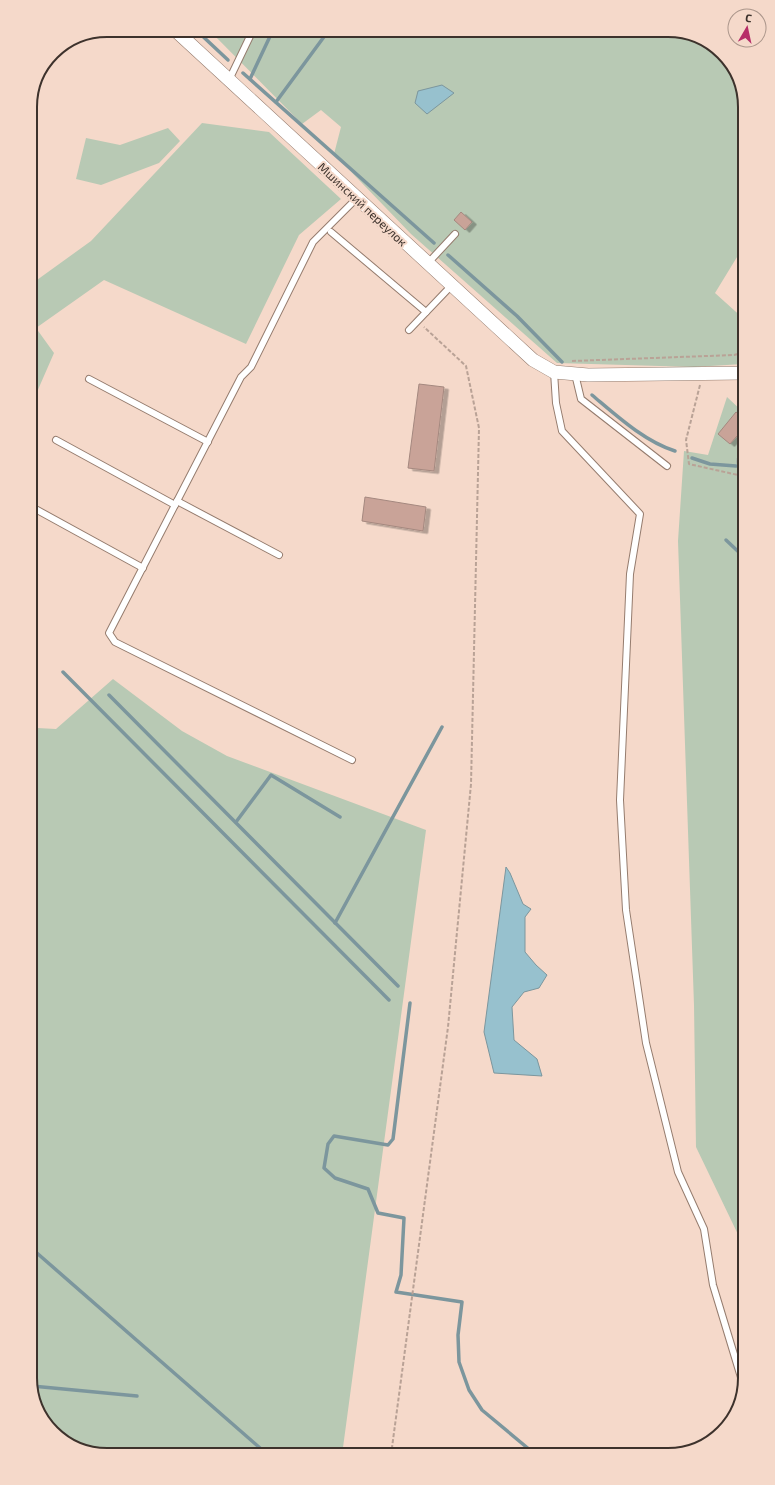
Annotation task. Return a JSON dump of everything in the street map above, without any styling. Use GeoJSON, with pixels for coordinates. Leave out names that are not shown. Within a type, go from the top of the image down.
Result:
{"type":"FeatureCollection","features":[{"type":"Feature","properties":{"kind":"street","name":"Мшинский переулок"},"geometry":{"type":"LineString","coordinates":[[183,37],[533,360],[564,373]]}},
{"type":"Feature","properties":{"kind":"street"},"geometry":{"type":"LineString","coordinates":[[564,373],[588,375],[738,373]]}},
{"type":"Feature","properties":{"kind":"lane"},"geometry":{"type":"LineString","coordinates":[[229,80],[250,37]]}},
{"type":"Feature","properties":{"kind":"lane"},"geometry":{"type":"LineString","coordinates":[[352,760],[115,642],[109,634],[241,377],[251,366],[313,242],[357,198]]}},
{"type":"Feature","properties":{"kind":"lane"},"geometry":{"type":"LineString","coordinates":[[331,232],[426,312]]}},
{"type":"Feature","properties":{"kind":"lane"},"geometry":{"type":"LineString","coordinates":[[428,263],[455,234]]}},
{"type":"Feature","properties":{"kind":"lane"},"geometry":{"type":"LineString","coordinates":[[409,330],[452,285]]}},
{"type":"Feature","properties":{"kind":"lane"},"geometry":{"type":"LineString","coordinates":[[564,373],[581,399],[667,466]]}},
{"type":"Feature","properties":{"kind":"lane"},"geometry":{"type":"LineString","coordinates":[[564,373],[556,403],[562,431],[640,514],[630,574],[620,800],[626,910],[646,1043],[678,1172],[704,1229],[713,1284],[738,1367]]}},
{"type":"Feature","properties":{"kind":"lane"},"geometry":{"type":"LineString","coordinates":[[89,379],[208,442]]}},
{"type":"Feature","properties":{"kind":"lane"},"geometry":{"type":"LineString","coordinates":[[56,440],[278,555]]}},
{"type":"Feature","properties":{"kind":"lane"},"geometry":{"type":"LineString","coordinates":[[37,510],[143,568]]}},
{"type":"Feature","properties":{"kind":"path"},"geometry":{"type":"LineString","coordinates":[[392,1448],[448,1027],[471,784],[479,428],[466,366],[418,321]]}},
{"type":"Feature","properties":{"kind":"path"},"geometry":{"type":"LineString","coordinates":[[564,373],[571,361],[738,354]]}},
{"type":"Feature","properties":{"kind":"path"},"geometry":{"type":"LineString","coordinates":[[702,380],[686,440],[690,464],[738,475]]}},
{"type":"Feature","properties":{"kind":"green space"},"geometry":{"type":"Polygon","coordinates":[[[216,37],[672,37],[682,38],[703,46],[711,51],[724,64],[733,80],[737,93],[738,255],[715,293],[738,314],[738,364],[694,367],[557,363],[411,234],[334,154],[341,127],[321,110],[302,124],[216,37]]]}},
{"type":"Feature","properties":{"kind":"green space"},"geometry":{"type":"Polygon","coordinates":[[[202,123],[269,132],[341,199],[299,235],[246,344],[104,280],[37,327],[37,280],[91,241],[202,123]]]}},
{"type":"Feature","properties":{"kind":"green space"},"geometry":{"type":"Polygon","coordinates":[[[168,128],[180,141],[159,163],[101,185],[76,179],[86,138],[120,145],[168,128]]]}},
{"type":"Feature","properties":{"kind":"green space"},"geometry":{"type":"Polygon","coordinates":[[[37,329],[54,353],[37,392],[37,329]]]}},
{"type":"Feature","properties":{"kind":"green space"},"geometry":{"type":"Polygon","coordinates":[[[727,397],[738,407],[738,1234],[696,1147],[694,1005],[678,541],[684,451],[708,455],[727,397]]]}},
{"type":"Feature","properties":{"kind":"green space"},"geometry":{"type":"Polygon","coordinates":[[[113,679],[182,731],[227,756],[426,830],[343,1448],[93,1447],[76,1441],[61,1431],[51,1421],[42,1405],[37,1382],[37,728],[56,729],[113,679]]]}},
{"type":"Feature","properties":{"kind":"water"},"geometry":{"type":"Polygon","coordinates":[[[442,85],[454,93],[427,114],[415,103],[418,91],[442,85]]]}},
{"type":"Feature","properties":{"kind":"water"},"geometry":{"type":"Polygon","coordinates":[[[506,867],[523,904],[531,909],[525,917],[525,952],[547,975],[539,988],[524,992],[512,1007],[514,1040],[537,1059],[542,1076],[494,1073],[484,1032],[506,867]]]}},
{"type":"Feature","properties":{"kind":"building"},"geometry":{"type":"Polygon","coordinates":[[[461,212],[472,222],[465,230],[454,220],[461,212]]]}},
{"type":"Feature","properties":{"kind":"building"},"geometry":{"type":"Polygon","coordinates":[[[419,384],[444,387],[434,471],[408,468],[419,384]]]}},
{"type":"Feature","properties":{"kind":"building"},"geometry":{"type":"Polygon","coordinates":[[[736,412],[738,414],[738,435],[730,444],[718,434],[736,412]]]}},
{"type":"Feature","properties":{"kind":"building"},"geometry":{"type":"Polygon","coordinates":[[[365,497],[426,507],[423,531],[362,521],[365,497]]]}},
{"type":"Feature","properties":{"kind":"waterway"},"geometry":{"type":"LineString","coordinates":[[203,37],[228,60]]}},
{"type":"Feature","properties":{"kind":"waterway"},"geometry":{"type":"LineString","coordinates":[[250,79],[270,37]]}},
{"type":"Feature","properties":{"kind":"waterway"},"geometry":{"type":"LineString","coordinates":[[276,102],[324,37]]}},
{"type":"Feature","properties":{"kind":"waterway"},"geometry":{"type":"LineString","coordinates":[[243,73],[434,243]]}},
{"type":"Feature","properties":{"kind":"waterway"},"geometry":{"type":"LineString","coordinates":[[448,255],[517,316],[562,362]]}},
{"type":"Feature","properties":{"kind":"waterway"},"geometry":{"type":"LineString","coordinates":[[592,395],[621,419],[652,441],[675,451]]}},
{"type":"Feature","properties":{"kind":"waterway"},"geometry":{"type":"LineString","coordinates":[[692,458],[710,464],[736,466]]}},
{"type":"Feature","properties":{"kind":"waterway"},"geometry":{"type":"LineString","coordinates":[[726,540],[738,551]]}},
{"type":"Feature","properties":{"kind":"waterway"},"geometry":{"type":"LineString","coordinates":[[63,672],[389,1000]]}},
{"type":"Feature","properties":{"kind":"waterway"},"geometry":{"type":"LineString","coordinates":[[109,695],[398,986]]}},
{"type":"Feature","properties":{"kind":"waterway"},"geometry":{"type":"LineString","coordinates":[[335,923],[442,727]]}},
{"type":"Feature","properties":{"kind":"waterway"},"geometry":{"type":"LineString","coordinates":[[236,822],[271,775],[340,817]]}},
{"type":"Feature","properties":{"kind":"waterway"},"geometry":{"type":"LineString","coordinates":[[410,1003],[393,1139],[388,1145],[334,1136],[328,1144],[324,1168],[335,1178],[368,1189],[378,1213],[404,1218],[401,1275],[396,1292],[462,1302],[458,1335],[459,1362],[469,1390],[482,1410],[528,1448]]}},
{"type":"Feature","properties":{"kind":"waterway"},"geometry":{"type":"LineString","coordinates":[[37,1253],[260,1448]]}},
{"type":"Feature","properties":{"kind":"waterway"},"geometry":{"type":"LineString","coordinates":[[37,1387],[137,1396]]}}]}
